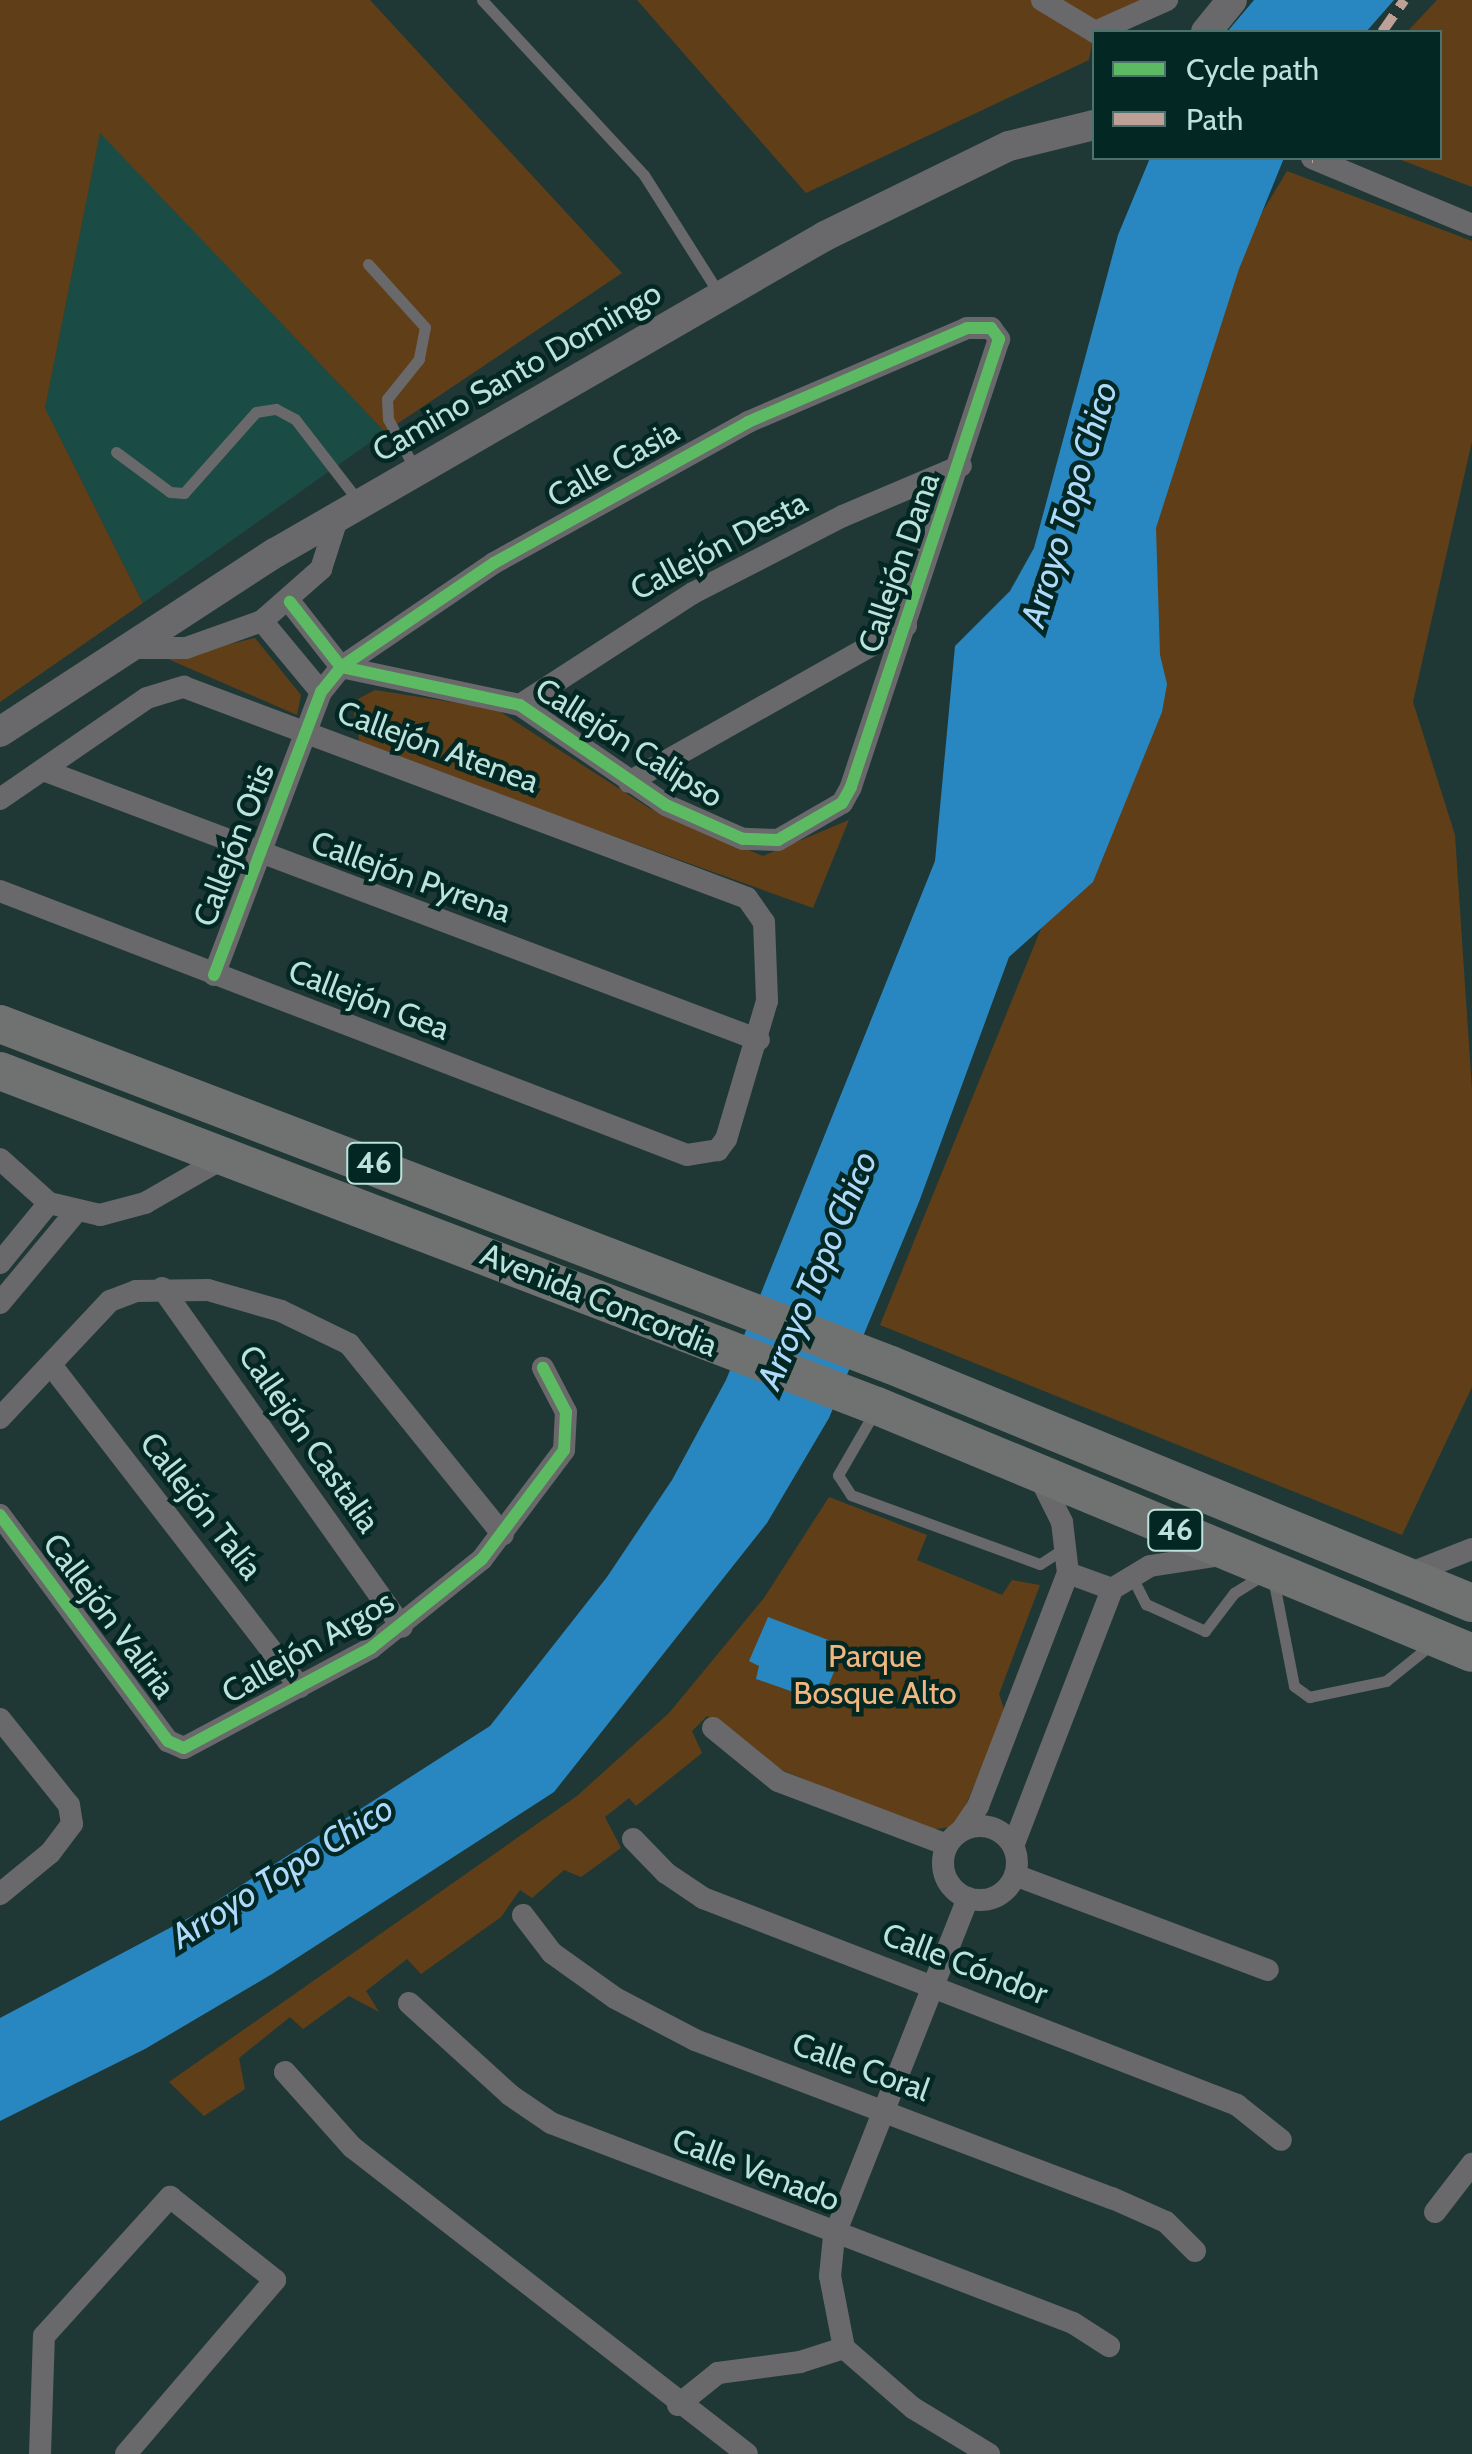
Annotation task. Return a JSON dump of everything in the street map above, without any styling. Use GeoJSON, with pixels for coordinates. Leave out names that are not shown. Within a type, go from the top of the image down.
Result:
{"type":"FeatureCollection","features":[{"type":"Feature","properties":{"kind":"main road","name":"Avenida Concordia"},"geometry":{"type":"LineString","coordinates":[[0,1024],[890,1364],[1472,1602]]}},
{"type":"Feature","properties":{"kind":"main road","name":"Avenida Concordia"},"geometry":{"type":"LineString","coordinates":[[0,1071],[726,1352],[878,1406],[1456,1646]]}},
{"type":"Feature","properties":{"kind":"street"},"geometry":{"type":"LineString","coordinates":[[1042,0],[1092,30]]}},
{"type":"Feature","properties":{"kind":"street"},"geometry":{"type":"LineString","coordinates":[[1100,30],[1167,0]]}},
{"type":"Feature","properties":{"kind":"street"},"geometry":{"type":"LineString","coordinates":[[1208,30],[1232,0]]}},
{"type":"Feature","properties":{"kind":"street","name":"Camino Santo Domingo"},"geometry":{"type":"LineString","coordinates":[[0,732],[124,648],[349,509],[720,295],[1009,146],[1092,125]]}},
{"type":"Feature","properties":{"kind":"street"},"geometry":{"type":"LineString","coordinates":[[1317,160],[1472,225]]}},
{"type":"Feature","properties":{"kind":"street","name":"Calle Casia"},"geometry":{"type":"LineString","coordinates":[[305,734],[321,692],[340,667],[494,563],[748,422],[966,328],[991,328],[999,339]]}},
{"type":"Feature","properties":{"kind":"street","name":"Callejón Dana"},"geometry":{"type":"LineString","coordinates":[[842,803],[961,466],[999,339]]}},
{"type":"Feature","properties":{"kind":"street","name":"Callejón Desta"},"geometry":{"type":"LineString","coordinates":[[520,705],[692,594],[843,516],[961,466]]}},
{"type":"Feature","properties":{"kind":"street"},"geometry":{"type":"LineString","coordinates":[[124,648],[186,648],[262,621],[290,602],[328,557],[349,509]]}},
{"type":"Feature","properties":{"kind":"street"},"geometry":{"type":"LineString","coordinates":[[290,602],[340,667]]}},
{"type":"Feature","properties":{"kind":"street"},"geometry":{"type":"LineString","coordinates":[[262,621],[321,692]]}},
{"type":"Feature","properties":{"kind":"street"},"geometry":{"type":"LineString","coordinates":[[629,782],[906,626]]}},
{"type":"Feature","properties":{"kind":"street","name":"Callejón Calipso"},"geometry":{"type":"LineString","coordinates":[[340,667],[520,705],[629,782],[714,829],[762,842],[796,832],[842,803]]}},
{"type":"Feature","properties":{"kind":"street","name":"Callejón Atenea"},"geometry":{"type":"LineString","coordinates":[[0,799],[172,687],[729,888],[759,906],[768,963],[758,1040]]}},
{"type":"Feature","properties":{"kind":"street","name":"Callejón Otis"},"geometry":{"type":"LineString","coordinates":[[214,975],[305,734]]}},
{"type":"Feature","properties":{"kind":"street","name":"Callejón Pyrena"},"geometry":{"type":"LineString","coordinates":[[43,770],[259,856],[758,1040]]}},
{"type":"Feature","properties":{"kind":"street","name":"Callejón Gea"},"geometry":{"type":"LineString","coordinates":[[0,891],[687,1155],[718,1150],[758,1040]]}},
{"type":"Feature","properties":{"kind":"street"},"geometry":{"type":"LineString","coordinates":[[0,1159],[49,1203],[75,1213],[145,1203],[227,1156]]}},
{"type":"Feature","properties":{"kind":"street"},"geometry":{"type":"LineString","coordinates":[[0,1263],[49,1203]]}},
{"type":"Feature","properties":{"kind":"street"},"geometry":{"type":"LineString","coordinates":[[0,1303],[75,1213]]}},
{"type":"Feature","properties":{"kind":"street"},"geometry":{"type":"LineString","coordinates":[[0,1418],[110,1302],[162,1288],[208,1290],[337,1334],[503,1535]]}},
{"type":"Feature","properties":{"kind":"street","name":"Callejón Castalia"},"geometry":{"type":"LineString","coordinates":[[162,1288],[402,1627]]}},
{"type":"Feature","properties":{"kind":"street","name":"Callejón Talía"},"geometry":{"type":"LineString","coordinates":[[51,1365],[300,1687]]}},
{"type":"Feature","properties":{"kind":"street","name":"Callejón Argos"},"geometry":{"type":"LineString","coordinates":[[176,1747],[192,1746],[402,1627],[503,1535],[558,1463],[567,1438],[566,1412],[543,1368]]}},
{"type":"Feature","properties":{"kind":"street"},"geometry":{"type":"LineString","coordinates":[[968,1898],[943,1871],[1027,1679],[1068,1573],[1066,1546],[1037,1473]]}},
{"type":"Feature","properties":{"kind":"street","name":"Callejón Valiria"},"geometry":{"type":"LineString","coordinates":[[0,1515],[176,1747]]}},
{"type":"Feature","properties":{"kind":"street"},"geometry":{"type":"LineString","coordinates":[[968,1898],[996,1896],[1015,1874],[1013,1846],[1112,1590],[1132,1575],[1175,1558],[1234,1554]]}},
{"type":"Feature","properties":{"kind":"street"},"geometry":{"type":"LineString","coordinates":[[1406,1574],[1468,1556]]}},
{"type":"Feature","properties":{"kind":"street"},"geometry":{"type":"LineString","coordinates":[[1068,1573],[1112,1590]]}},
{"type":"Feature","properties":{"kind":"street"},"geometry":{"type":"LineString","coordinates":[[1027,1679],[1069,1696]]}},
{"type":"Feature","properties":{"kind":"street"},"geometry":{"type":"LineString","coordinates":[[0,1719],[68,1804],[72,1824],[50,1853],[0,1894]]}},
{"type":"Feature","properties":{"kind":"street"},"geometry":{"type":"LineString","coordinates":[[714,1728],[778,1780],[955,1838],[996,1830],[1013,1846]]}},
{"type":"Feature","properties":{"kind":"street","name":"Calle Cóndor"},"geometry":{"type":"LineString","coordinates":[[633,1839],[703,1898],[1237,2105],[1281,2140]]}},
{"type":"Feature","properties":{"kind":"street"},"geometry":{"type":"LineString","coordinates":[[1015,1874],[1268,1970]]}},
{"type":"Feature","properties":{"kind":"street"},"geometry":{"type":"LineString","coordinates":[[968,1898],[834,2236],[830,2276],[844,2348],[912,2408],[989,2454]]}},
{"type":"Feature","properties":{"kind":"street","name":"Calle Coral"},"geometry":{"type":"LineString","coordinates":[[523,1915],[552,1953],[615,1998],[695,2040],[886,2110],[1166,2222],[1195,2251]]}},
{"type":"Feature","properties":{"kind":"street","name":"Calle Venado"},"geometry":{"type":"LineString","coordinates":[[410,2003],[510,2095],[551,2123],[834,2236],[1073,2323],[1109,2346]]}},
{"type":"Feature","properties":{"kind":"street"},"geometry":{"type":"LineString","coordinates":[[285,2072],[352,2147],[678,2405],[746,2454]]}},
{"type":"Feature","properties":{"kind":"street"},"geometry":{"type":"LineString","coordinates":[[1435,2212],[1471,2167]]}},
{"type":"Feature","properties":{"kind":"street"},"geometry":{"type":"LineString","coordinates":[[40,2454],[41,2349],[50,2325],[161,2200],[178,2198],[275,2280],[126,2454]]}},
{"type":"Feature","properties":{"kind":"street"},"geometry":{"type":"LineString","coordinates":[[678,2405],[718,2372],[800,2362],[844,2348]]}},
{"type":"Feature","properties":{"kind":"lane"},"geometry":{"type":"LineString","coordinates":[[482,0],[644,176],[720,295]]}},
{"type":"Feature","properties":{"kind":"lane"},"geometry":{"type":"LineString","coordinates":[[368,264],[425,327],[420,359],[388,399],[388,420],[416,471]]}},
{"type":"Feature","properties":{"kind":"lane"},"geometry":{"type":"LineString","coordinates":[[116,452],[170,492],[184,493],[256,412],[276,410],[295,419],[349,509]]}},
{"type":"Feature","properties":{"kind":"lane"},"geometry":{"type":"LineString","coordinates":[[878,1406],[838,1475],[851,1494],[1040,1564],[1066,1546]]}},
{"type":"Feature","properties":{"kind":"lane"},"geometry":{"type":"LineString","coordinates":[[1132,1575],[1146,1604],[1205,1631],[1234,1593],[1272,1570],[1294,1686],[1309,1697],[1386,1682],[1456,1646]]}},
{"type":"Feature","properties":{"kind":"shaded area"},"geometry":{"type":"Polygon","coordinates":[[[100,132],[385,432],[143,603],[45,408],[100,132]]]}},
{"type":"Feature","properties":{"kind":"green space"},"geometry":{"type":"Polygon","coordinates":[[[0,0],[370,0],[622,273],[385,432],[100,133],[45,408],[143,603],[0,702],[0,0]]]}},
{"type":"Feature","properties":{"kind":"green space"},"geometry":{"type":"Polygon","coordinates":[[[637,0],[1167,0],[1128,30],[1092,30],[1089,60],[806,193],[637,0]]]}},
{"type":"Feature","properties":{"kind":"green space"},"geometry":{"type":"Polygon","coordinates":[[[1437,0],[1472,0],[1472,187],[1401,160],[1442,160],[1442,30],[1409,30],[1437,0]]]}},
{"type":"Feature","properties":{"kind":"green space"},"geometry":{"type":"Polygon","coordinates":[[[1287,171],[1472,241],[1472,441],[1413,702],[1455,835],[1472,1090],[1472,1387],[1402,1535],[880,1325],[1088,813],[1065,751],[1210,299],[1287,171]]]}},
{"type":"Feature","properties":{"kind":"green space"},"geometry":{"type":"Polygon","coordinates":[[[255,638],[301,695],[297,715],[168,659],[255,638]]]}},
{"type":"Feature","properties":{"kind":"green space"},"geometry":{"type":"Polygon","coordinates":[[[375,690],[496,709],[649,808],[763,856],[849,820],[813,908],[360,745],[354,714],[358,699],[375,690]]]}},
{"type":"Feature","properties":{"kind":"green space","name":"Parque Bosque Alto"},"geometry":{"type":"Polygon","coordinates":[[[829,1497],[927,1535],[917,1560],[1002,1595],[1012,1580],[1040,1585],[999,1694],[1005,1712],[957,1826],[929,1830],[782,1770],[707,1716],[692,1731],[702,1753],[636,1806],[629,1798],[605,1817],[621,1848],[581,1877],[564,1870],[532,1898],[520,1890],[501,1917],[421,1974],[407,1959],[366,1991],[379,2012],[349,1996],[303,2029],[290,2017],[239,2058],[245,2089],[204,2116],[169,2082],[577,1796],[669,1713],[764,1598],[829,1497]]]}},
{"type":"Feature","properties":{"kind":"water"},"geometry":{"type":"Polygon","coordinates":[[[1254,0],[1394,0],[1368,30],[1229,30],[1254,0]]]}},
{"type":"Feature","properties":{"kind":"water","name":"Arroyo Topo Chico"},"geometry":{"type":"Polygon","coordinates":[[[1149,160],[1283,160],[1239,269],[1156,528],[1160,655],[1167,684],[1162,712],[1093,882],[1009,957],[919,1202],[829,1418],[767,1523],[554,1792],[272,1974],[145,2049],[0,2121],[0,2018],[198,1913],[490,1726],[607,1577],[672,1480],[726,1380],[935,861],[955,646],[1010,591],[1034,548],[1118,235],[1149,160]]]}},
{"type":"Feature","properties":{"kind":"water"},"geometry":{"type":"Polygon","coordinates":[[[768,1617],[844,1646],[822,1702],[756,1679],[759,1666],[749,1661],[768,1617]]]}},
{"type":"Feature","properties":{"kind":"marked path"},"geometry":{"type":"LineString","coordinates":[[1383,30],[1404,0]]}},
{"type":"Feature","properties":{"kind":"cycle path"},"geometry":{"type":"LineString","coordinates":[[214,975],[321,692],[341,667],[494,563],[748,422],[967,328],[991,328],[999,339],[851,787],[842,803],[778,840],[743,839],[666,805],[520,705],[341,667],[290,602]]}},
{"type":"Feature","properties":{"kind":"cycle path"},"geometry":{"type":"LineString","coordinates":[[0,1515],[168,1741],[184,1748],[371,1648],[482,1559],[564,1450],[566,1412],[543,1368]]}}]}
